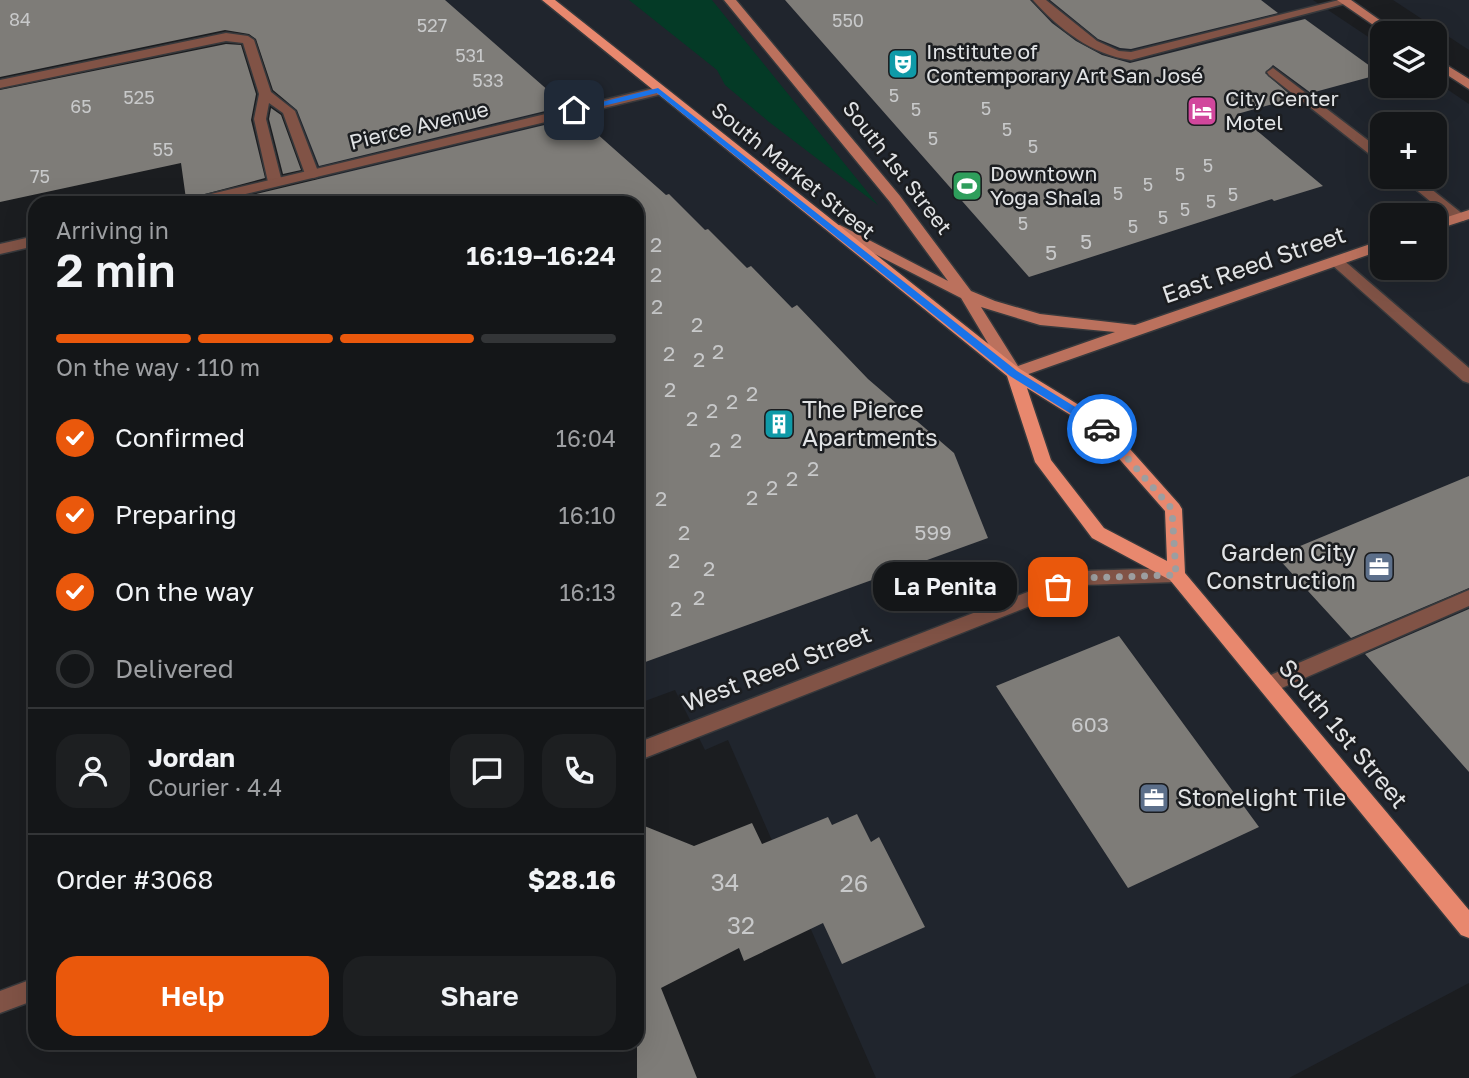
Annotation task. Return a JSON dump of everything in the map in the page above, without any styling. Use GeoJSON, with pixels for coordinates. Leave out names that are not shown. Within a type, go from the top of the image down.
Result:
{"type":"FeatureCollection","features":[{"type":"Feature","properties":{"kind":"main road","name":"South Market Street"},"geometry":{"type":"LineString","coordinates":[[548,0],[658,91],[1014,373]]}},
{"type":"Feature","properties":{"kind":"main road","name":"South 1st Street"},"geometry":{"type":"LineString","coordinates":[[1014,373],[1099,425],[1172,509],[1176,575]]}},
{"type":"Feature","properties":{"kind":"main road","name":"South 1st Street"},"geometry":{"type":"LineString","coordinates":[[1014,373],[1043,462],[1098,533],[1176,575],[1469,927]]}},
{"type":"Feature","properties":{"kind":"street","name":"South 1st Street"},"geometry":{"type":"LineString","coordinates":[[730,0],[866,162],[967,295],[1014,373]]}},
{"type":"Feature","properties":{"kind":"street"},"geometry":{"type":"LineString","coordinates":[[1039,0],[1098,49],[1113,56],[1131,56],[1344,1],[1374,21]]}},
{"type":"Feature","properties":{"kind":"street"},"geometry":{"type":"LineString","coordinates":[[0,84],[226,37],[248,40],[265,94],[260,119],[275,182]]}},
{"type":"Feature","properties":{"kind":"street"},"geometry":{"type":"LineString","coordinates":[[1447,70],[1469,85]]}},
{"type":"Feature","properties":{"kind":"street"},"geometry":{"type":"LineString","coordinates":[[1273,72],[1370,148]]}},
{"type":"Feature","properties":{"kind":"street","name":"Pierce Avenue"},"geometry":{"type":"LineString","coordinates":[[218,196],[658,91]]}},
{"type":"Feature","properties":{"kind":"street"},"geometry":{"type":"LineString","coordinates":[[265,94],[289,111],[312,174]]}},
{"type":"Feature","properties":{"kind":"street"},"geometry":{"type":"LineString","coordinates":[[1425,189],[1464,216]]}},
{"type":"Feature","properties":{"kind":"street"},"geometry":{"type":"LineString","coordinates":[[1447,222],[1464,216]]}},
{"type":"Feature","properties":{"kind":"street","name":"East Reed Street"},"geometry":{"type":"LineString","coordinates":[[823,222],[967,295],[1015,314],[1069,323],[1140,329]]}},
{"type":"Feature","properties":{"kind":"street"},"geometry":{"type":"LineString","coordinates":[[0,249],[28,242]]}},
{"type":"Feature","properties":{"kind":"street","name":"East Reed Street"},"geometry":{"type":"LineString","coordinates":[[1014,373],[1370,249]]}},
{"type":"Feature","properties":{"kind":"street"},"geometry":{"type":"LineString","coordinates":[[1336,261],[1469,377]]}},
{"type":"Feature","properties":{"kind":"street","name":"West Reed Street"},"geometry":{"type":"LineString","coordinates":[[644,749],[1082,578],[1176,575]]}},
{"type":"Feature","properties":{"kind":"street"},"geometry":{"type":"LineString","coordinates":[[1268,685],[1469,598]]}},
{"type":"Feature","properties":{"kind":"street"},"geometry":{"type":"LineString","coordinates":[[0,1002],[28,992]]}},
{"type":"Feature","properties":{"kind":"shaded area"},"geometry":{"type":"Polygon","coordinates":[[[136,0],[1313,0],[1370,38],[1370,98],[1447,98],[1447,89],[1469,104],[1469,983],[1289,1078],[876,1078],[728,740],[705,750],[675,690],[644,701],[644,196],[467,196],[321,190],[249,8],[136,0]]]}},
{"type":"Feature","properties":{"kind":"shaded area"},"geometry":{"type":"Polygon","coordinates":[[[1393,0],[1469,0],[1469,50],[1447,36],[1447,21],[1425,21],[1393,0]]]}},
{"type":"Feature","properties":{"kind":"green space"},"geometry":{"type":"Polygon","coordinates":[[[629,0],[712,0],[878,205],[769,122],[725,85],[717,70],[629,0]]]}},
{"type":"Feature","properties":{"kind":"building"},"geometry":{"type":"Polygon","coordinates":[[[0,0],[445,0],[566,106],[319,166],[297,110],[273,90],[256,39],[249,34],[225,30],[0,77],[0,0]]]}},
{"type":"Feature","properties":{"kind":"building"},"geometry":{"type":"Polygon","coordinates":[[[785,0],[1030,0],[1052,23],[1076,41],[1102,55],[1130,63],[1305,19],[1370,66],[1370,77],[1311,93],[1273,65],[1265,73],[1294,98],[1237,114],[1323,186],[1274,201],[1272,199],[1029,277],[785,0]]]}},
{"type":"Feature","properties":{"kind":"building"},"geometry":{"type":"Polygon","coordinates":[[[1050,0],[1261,0],[1278,13],[1131,49],[1120,48],[1098,39],[1050,0]]]}},
{"type":"Feature","properties":{"kind":"building"},"geometry":{"type":"Polygon","coordinates":[[[226,44],[241,45],[256,94],[251,120],[265,178],[197,196],[186,196],[181,163],[0,202],[0,90],[226,44]]]}},
{"type":"Feature","properties":{"kind":"building"},"geometry":{"type":"Polygon","coordinates":[[[271,108],[281,115],[301,170],[283,174],[269,119],[271,108]]]}},
{"type":"Feature","properties":{"kind":"building","name":"The Pierce Apartments"},"geometry":{"type":"Polygon","coordinates":[[[578,117],[666,195],[669,194],[747,268],[751,266],[792,308],[797,305],[868,379],[954,453],[988,538],[644,662],[644,196],[248,196],[578,117]]]}},
{"type":"Feature","properties":{"kind":"building"},"geometry":{"type":"Polygon","coordinates":[[[1469,476],[1469,588],[1351,638],[1276,556],[1469,476]]]}},
{"type":"Feature","properties":{"kind":"building"},"geometry":{"type":"Polygon","coordinates":[[[1469,609],[1469,772],[1365,654],[1469,609]]]}},
{"type":"Feature","properties":{"kind":"building"},"geometry":{"type":"Polygon","coordinates":[[[1119,636],[1259,827],[1128,888],[996,686],[1119,636]]]}},
{"type":"Feature","properties":{"kind":"building"},"geometry":{"type":"Polygon","coordinates":[[[857,814],[871,842],[879,837],[925,927],[842,964],[823,923],[744,961],[739,948],[661,988],[697,1078],[637,1078],[637,1050],[644,1050],[644,826],[694,846],[752,823],[762,844],[828,817],[832,825],[857,814]]]}},
{"type":"Feature","properties":{"kind":"way so far"},"geometry":{"type":"LineString","coordinates":[[1058,587],[1082,578],[1176,575],[1172,509],[1102,429]]}},
{"type":"Feature","properties":{"kind":"place","name":"Institute of Contemporary Art San José"},"geometry":{"type":"Point","coordinates":[903,64]}},
{"type":"Feature","properties":{"kind":"place","name":"City Center Motel"},"geometry":{"type":"Point","coordinates":[1202,111]}},
{"type":"Feature","properties":{"kind":"place","name":"Downtown Yoga Shala"},"geometry":{"type":"Point","coordinates":[967,186]}},
{"type":"Feature","properties":{"kind":"place","name":"The Pierce Apartments"},"geometry":{"type":"Point","coordinates":[779,424]}},
{"type":"Feature","properties":{"kind":"place","name":"Garden City Construction"},"geometry":{"type":"Point","coordinates":[1379,567]}},
{"type":"Feature","properties":{"kind":"place","name":"La Penita"},"geometry":{"type":"Point","coordinates":[1058,587]}},
{"type":"Feature","properties":{"kind":"place","name":"Stonelight Tile"},"geometry":{"type":"Point","coordinates":[1154,798]}},
{"type":"Feature","properties":{"kind":"route"},"geometry":{"type":"LineString","coordinates":[[574,110],[658,91],[1014,373],[1102,429]]}}]}
